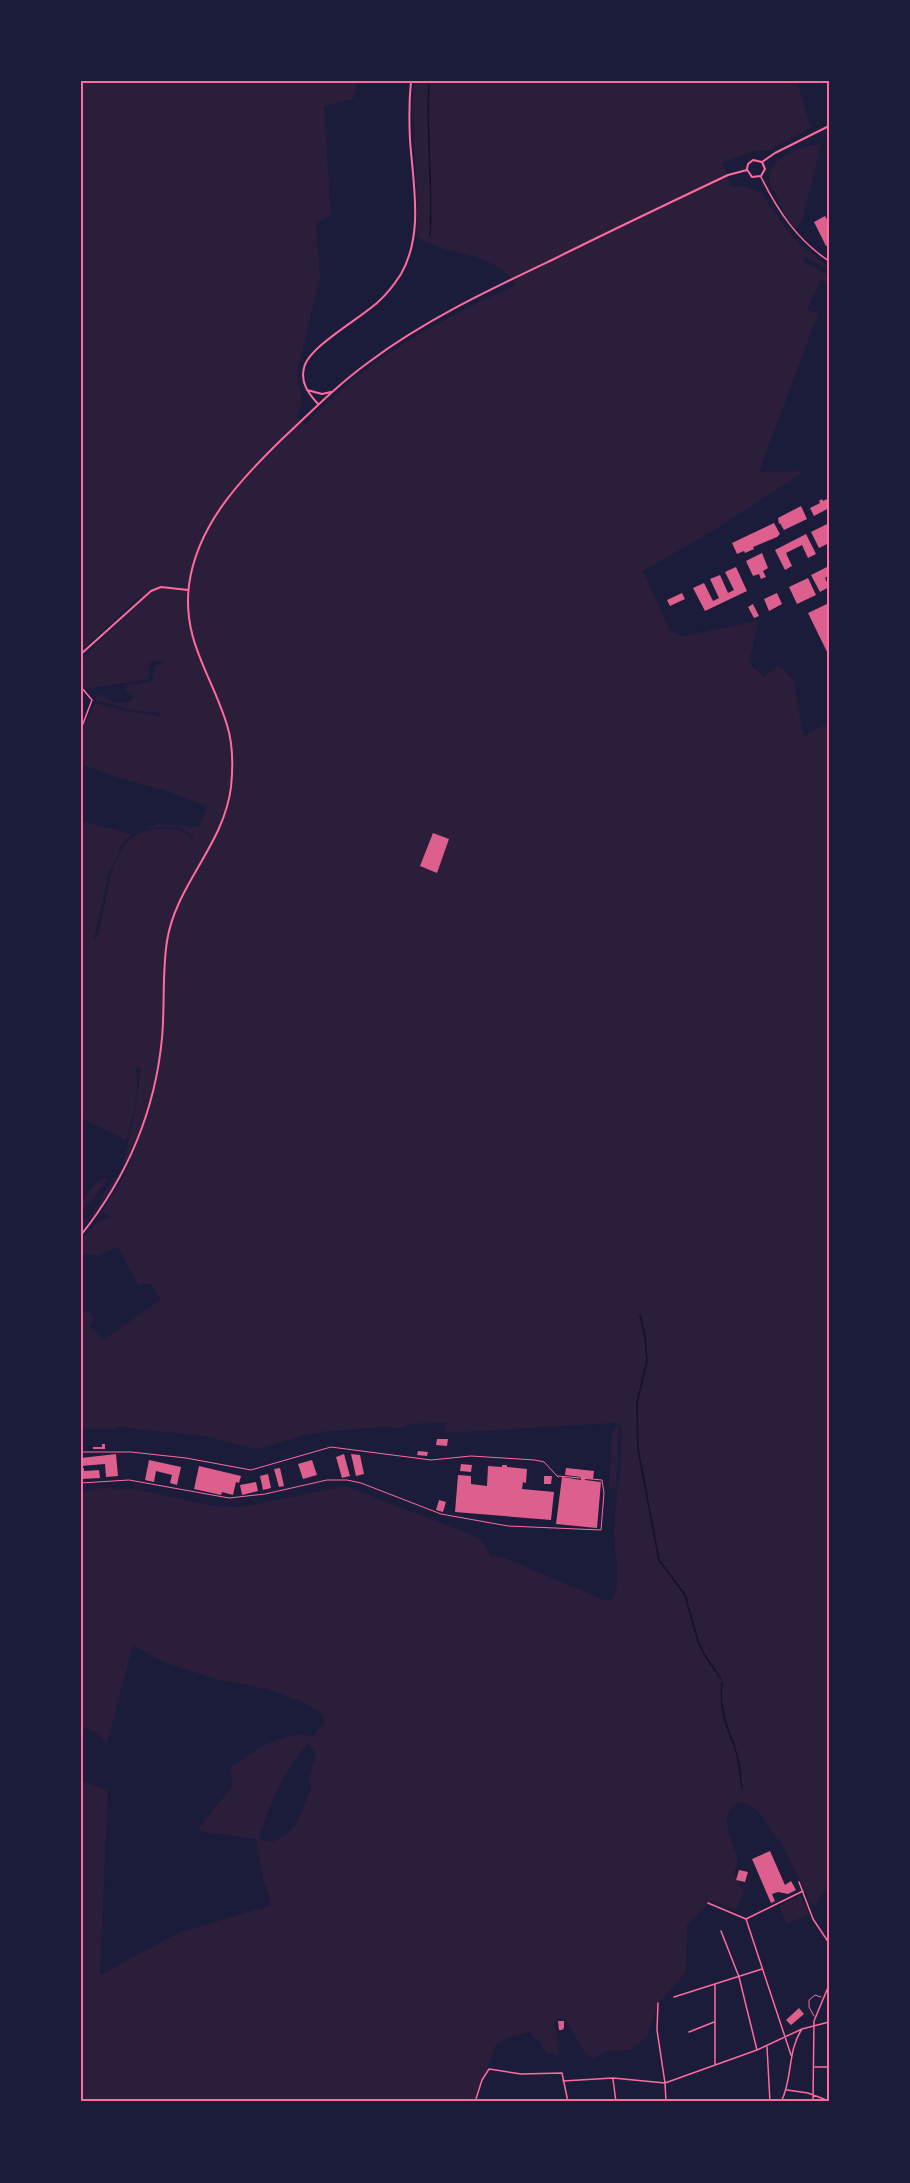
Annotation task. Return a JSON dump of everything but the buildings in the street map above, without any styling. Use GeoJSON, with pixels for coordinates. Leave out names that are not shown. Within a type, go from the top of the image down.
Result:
{"type":"FeatureCollection","features":[{"type":"Feature","properties":{"kind":"main road"},"geometry":{"type":"LineString","coordinates":[[318,404],[303,380],[303,372],[309,357],[377,303],[396,281],[408,258],[414,237],[415,217],[409,120],[411,81]]}},
{"type":"Feature","properties":{"kind":"main road"},"geometry":{"type":"LineString","coordinates":[[762,162],[829,126]]}},
{"type":"Feature","properties":{"kind":"main road"},"geometry":{"type":"LineString","coordinates":[[756,160],[762,162],[765,169],[761,176],[752,177],[747,170],[751,162],[756,160]]}},
{"type":"Feature","properties":{"kind":"main road"},"geometry":{"type":"LineString","coordinates":[[81,1235],[110,1197],[145,1122],[156,1083],[161,1045],[165,955],[174,912],[219,832],[231,790],[232,764],[228,728],[196,651],[189,621],[188,590],[196,552],[215,517],[256,464],[318,404],[366,363],[407,335],[443,314],[710,184],[736,172],[747,170]]}},
{"type":"Feature","properties":{"kind":"main road"},"geometry":{"type":"LineString","coordinates":[[308,390],[322,394],[333,392]]}},
{"type":"Feature","properties":{"kind":"main road"},"geometry":{"type":"LineString","coordinates":[[81,654],[151,591],[163,586],[188,590]]}},
{"type":"Feature","properties":{"kind":"street"},"geometry":{"type":"LineString","coordinates":[[761,176],[786,221],[802,240],[829,261]]}},
{"type":"Feature","properties":{"kind":"street"},"geometry":{"type":"LineString","coordinates":[[81,687],[92,700],[81,729]]}},
{"type":"Feature","properties":{"kind":"street"},"geometry":{"type":"LineString","coordinates":[[799,1882],[813,1919],[829,1943]]}},
{"type":"Feature","properties":{"kind":"street"},"geometry":{"type":"LineString","coordinates":[[746,1919],[803,1891]]}},
{"type":"Feature","properties":{"kind":"street"},"geometry":{"type":"LineString","coordinates":[[708,1903],[746,1919],[791,2055]]}},
{"type":"Feature","properties":{"kind":"street"},"geometry":{"type":"LineString","coordinates":[[722,1931],[739,1977],[757,2050]]}},
{"type":"Feature","properties":{"kind":"street"},"geometry":{"type":"LineString","coordinates":[[674,1997],[764,1969]]}},
{"type":"Feature","properties":{"kind":"street"},"geometry":{"type":"LineString","coordinates":[[714,1984],[715,2066]]}},
{"type":"Feature","properties":{"kind":"street"},"geometry":{"type":"LineString","coordinates":[[813,2102],[813,2025],[829,1985]]}},
{"type":"Feature","properties":{"kind":"street"},"geometry":{"type":"LineString","coordinates":[[658,2003],[657,2030],[666,2102]]}},
{"type":"Feature","properties":{"kind":"street"},"geometry":{"type":"LineString","coordinates":[[689,2032],[715,2022]]}},
{"type":"Feature","properties":{"kind":"street"},"geometry":{"type":"LineString","coordinates":[[563,2081],[613,2078],[665,2083],[757,2050],[802,2029],[829,2022]]}},
{"type":"Feature","properties":{"kind":"street"},"geometry":{"type":"LineString","coordinates":[[781,2102],[786,2090],[791,2055],[802,2029]]}},
{"type":"Feature","properties":{"kind":"street"},"geometry":{"type":"LineString","coordinates":[[767,2046],[770,2102]]}},
{"type":"Feature","properties":{"kind":"street"},"geometry":{"type":"LineString","coordinates":[[814,2067],[829,2067]]}},
{"type":"Feature","properties":{"kind":"street"},"geometry":{"type":"LineString","coordinates":[[476,2102],[482,2080],[489,2069],[521,2073],[562,2073],[568,2102]]}},
{"type":"Feature","properties":{"kind":"street"},"geometry":{"type":"LineString","coordinates":[[613,2078],[616,2102]]}},
{"type":"Feature","properties":{"kind":"street"},"geometry":{"type":"LineString","coordinates":[[786,2090],[813,2095],[829,2101]]}},
{"type":"Feature","properties":{"kind":"lane"},"geometry":{"type":"LineString","coordinates":[[81,1452],[131,1452],[186,1458],[251,1470],[332,1447],[431,1460],[471,1456],[544,1462],[558,1477],[602,1480],[604,1492],[601,1530],[508,1526],[441,1514],[361,1483],[347,1480],[327,1480],[265,1494],[229,1498],[129,1480],[81,1483]]}},
{"type":"Feature","properties":{"kind":"lane"},"geometry":{"type":"LineString","coordinates":[[815,2017],[809,2007],[809,2000],[815,1995],[823,1997]]}},
{"type":"Feature","properties":{"kind":"shaded area"},"geometry":{"type":"Polygon","coordinates":[[[81,81],[358,81],[353,99],[324,106],[331,215],[316,224],[320,278],[297,371],[302,405],[297,417],[305,425],[352,380],[377,361],[457,313],[516,285],[506,274],[483,260],[429,244],[417,237],[414,81],[797,81],[811,128],[769,150],[754,151],[722,163],[732,187],[744,186],[761,192],[783,225],[801,246],[829,267],[829,270],[804,257],[804,262],[829,275],[829,283],[820,280],[807,310],[818,314],[759,472],[805,471],[716,529],[643,571],[670,630],[683,636],[757,621],[749,663],[764,677],[776,667],[781,667],[794,681],[802,730],[805,735],[829,723],[829,1885],[813,1907],[779,1839],[755,1809],[744,1802],[737,1802],[730,1809],[727,1820],[728,1831],[738,1860],[734,1874],[744,1893],[736,1910],[712,1901],[687,1925],[686,1972],[659,2003],[647,2036],[631,2050],[605,2051],[593,2059],[585,2053],[566,2020],[559,2018],[552,2026],[558,2034],[559,2054],[546,2054],[540,2042],[532,2037],[530,2032],[507,2038],[495,2046],[474,2102],[81,2102],[81,1781],[108,1790],[100,1975],[178,1933],[269,1906],[271,1902],[263,1880],[256,1839],[199,1831],[200,1826],[232,1787],[231,1768],[258,1749],[281,1738],[302,1735],[312,1737],[325,1721],[321,1713],[303,1702],[266,1689],[215,1679],[163,1662],[133,1645],[107,1743],[92,1730],[81,1729],[81,1492],[101,1488],[135,1489],[213,1506],[241,1507],[345,1486],[480,1538],[491,1556],[503,1557],[606,1601],[612,1600],[617,1585],[614,1528],[621,1466],[621,1426],[615,1423],[445,1433],[446,1423],[409,1424],[397,1429],[385,1427],[309,1434],[261,1448],[251,1448],[205,1436],[119,1427],[81,1429],[81,1314],[88,1311],[95,1318],[89,1326],[104,1340],[161,1299],[150,1284],[138,1285],[118,1247],[97,1256],[81,1254],[81,1241],[97,1222],[111,1217],[102,1212],[132,1159],[128,1158],[122,1169],[134,1116],[141,1069],[138,1066],[135,1069],[137,1095],[126,1140],[81,1118],[81,821],[131,834],[121,846],[108,877],[94,938],[96,940],[114,866],[121,850],[132,838],[148,830],[178,830],[187,834],[192,842],[193,836],[176,827],[143,830],[159,824],[199,827],[207,806],[81,764],[81,732],[95,703],[160,716],[159,713],[132,710],[94,698],[101,694],[118,703],[131,700],[134,697],[126,690],[125,685],[150,682],[154,666],[164,664],[163,660],[150,662],[149,679],[85,689],[82,683],[81,662],[98,642],[141,602],[139,597],[81,651],[81,81]],[[308,1743],[285,1774],[269,1808],[259,1839],[272,1842],[283,1837],[296,1825],[311,1788],[309,1779],[316,1754],[308,1743]]]}},
{"type":"Feature","properties":{"kind":"shaded area"},"geometry":{"type":"Polygon","coordinates":[[[821,144],[802,221],[795,228],[786,217],[771,186],[769,174],[778,160],[786,155],[804,147],[821,144]]]}},
{"type":"Feature","properties":{"kind":"shaded area"},"geometry":{"type":"Polygon","coordinates":[[[116,1177],[118,1178],[98,1210],[81,1227],[81,1222],[92,1214],[102,1200],[100,1198],[116,1177]]]}},
{"type":"Feature","properties":{"kind":"shaded area"},"geometry":{"type":"Polygon","coordinates":[[[103,1178],[108,1180],[81,1212],[88,1193],[103,1178]]]}},
{"type":"Feature","properties":{"kind":"shaded area"},"geometry":{"type":"Polygon","coordinates":[[[615,1427],[619,1427],[616,1489],[609,1488],[612,1431],[615,1427]]]}},
{"type":"Feature","properties":{"kind":"shaded area"},"geometry":{"type":"Polygon","coordinates":[[[800,1895],[809,1914],[787,1924],[779,1906],[800,1895]]]}},
{"type":"Feature","properties":{"kind":"waterway"},"geometry":{"type":"LineString","coordinates":[[429,81],[430,236]]}},
{"type":"Feature","properties":{"kind":"waterway"},"geometry":{"type":"LineString","coordinates":[[640,1315],[647,1361],[637,1402],[638,1449],[659,1560],[685,1595],[698,1641],[721,1679]]}},
{"type":"Feature","properties":{"kind":"waterway"},"geometry":{"type":"LineString","coordinates":[[722,1683],[723,1712],[737,1755],[742,1788]]}}]}
